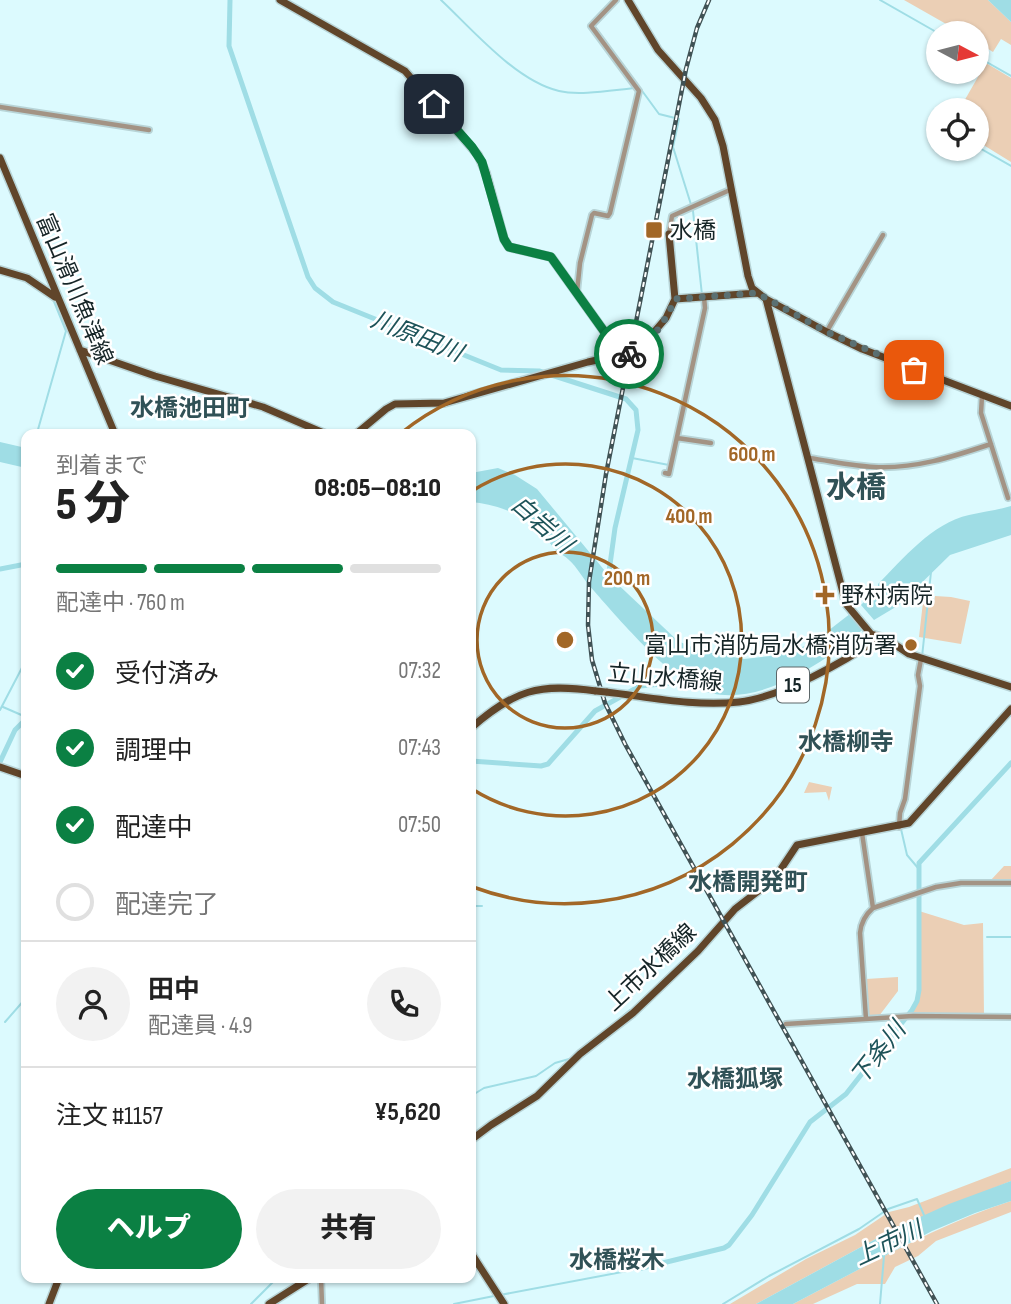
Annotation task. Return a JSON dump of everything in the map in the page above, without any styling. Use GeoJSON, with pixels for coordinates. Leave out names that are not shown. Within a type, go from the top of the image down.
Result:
{"type":"FeatureCollection","features":[{"type":"Feature","properties":{"kind":"main road"},"geometry":{"type":"LineString","coordinates":[[279,0],[405,71],[478,155],[486,173],[504,239],[509,247],[551,257],[621,355]]}},
{"type":"Feature","properties":{"kind":"main road"},"geometry":{"type":"LineString","coordinates":[[628,0],[658,50],[709,109],[719,131],[752,288],[766,299],[862,349],[1011,406]]}},
{"type":"Feature","properties":{"kind":"main road","name":"富山滑川魚津線"},"geometry":{"type":"LineString","coordinates":[[0,158],[113,429]]}},
{"type":"Feature","properties":{"kind":"main road"},"geometry":{"type":"LineString","coordinates":[[362,429],[395,404],[444,403],[640,349],[666,318],[675,299],[669,234]]}},
{"type":"Feature","properties":{"kind":"main road"},"geometry":{"type":"LineString","coordinates":[[0,270],[27,278],[58,299]]}},
{"type":"Feature","properties":{"kind":"main road"},"geometry":{"type":"LineString","coordinates":[[675,299],[757,293]]}},
{"type":"Feature","properties":{"kind":"main road"},"geometry":{"type":"LineString","coordinates":[[766,299],[848,607],[875,636],[885,638],[898,648],[921,659],[1011,687]]}},
{"type":"Feature","properties":{"kind":"main road"},"geometry":{"type":"LineString","coordinates":[[80,350],[155,376],[263,407],[306,429]]}},
{"type":"Feature","properties":{"kind":"main road","name":"立山水橋線"},"geometry":{"type":"LineString","coordinates":[[476,724],[495,707],[524,693],[548,688],[567,687],[697,702],[748,701],[767,696],[823,671],[853,655],[875,636]]}},
{"type":"Feature","properties":{"kind":"main road"},"geometry":{"type":"LineString","coordinates":[[899,827],[914,818],[1011,709]]}},
{"type":"Feature","properties":{"kind":"main road"},"geometry":{"type":"LineString","coordinates":[[0,768],[21,774]]}},
{"type":"Feature","properties":{"kind":"main road","name":"上市水橋線"},"geometry":{"type":"LineString","coordinates":[[476,1136],[537,1096],[580,1054],[633,1013],[698,951],[735,909],[775,878],[797,845],[899,827]]}},
{"type":"Feature","properties":{"kind":"main road"},"geometry":{"type":"LineString","coordinates":[[476,1260],[501,1298]]}},
{"type":"Feature","properties":{"kind":"main road"},"geometry":{"type":"LineString","coordinates":[[49,1304],[57,1283]]}},
{"type":"Feature","properties":{"kind":"main road"},"geometry":{"type":"LineString","coordinates":[[269,1304],[302,1283]]}},
{"type":"Feature","properties":{"kind":"street"},"geometry":{"type":"LineString","coordinates":[[577,293],[580,263],[592,215],[594,213],[608,216],[610,213],[639,91],[591,26],[616,0]]}},
{"type":"Feature","properties":{"kind":"street"},"geometry":{"type":"LineString","coordinates":[[0,107],[149,130]]}},
{"type":"Feature","properties":{"kind":"street"},"geometry":{"type":"LineString","coordinates":[[669,234],[672,216],[732,189]]}},
{"type":"Feature","properties":{"kind":"street"},"geometry":{"type":"LineString","coordinates":[[827,332],[883,235]]}},
{"type":"Feature","properties":{"kind":"street"},"geometry":{"type":"LineString","coordinates":[[665,473],[669,474],[677,438],[705,308],[704,296]]}},
{"type":"Feature","properties":{"kind":"street"},"geometry":{"type":"LineString","coordinates":[[982,396],[981,413],[1008,498]]}},
{"type":"Feature","properties":{"kind":"street"},"geometry":{"type":"LineString","coordinates":[[677,438],[710,443]]}},
{"type":"Feature","properties":{"kind":"street"},"geometry":{"type":"LineString","coordinates":[[809,458],[864,466],[897,467],[935,461],[991,444]]}},
{"type":"Feature","properties":{"kind":"street"},"geometry":{"type":"LineString","coordinates":[[899,827],[910,764],[921,659]]}},
{"type":"Feature","properties":{"kind":"street"},"geometry":{"type":"LineString","coordinates":[[862,833],[873,908]]}},
{"type":"Feature","properties":{"kind":"street"},"geometry":{"type":"LineString","coordinates":[[866,1019],[860,933],[863,918],[873,908],[920,892],[961,883],[1011,883]]}},
{"type":"Feature","properties":{"kind":"street"},"geometry":{"type":"LineString","coordinates":[[786,1024],[910,1016],[1011,1017]]}},
{"type":"Feature","properties":{"kind":"street"},"geometry":{"type":"LineString","coordinates":[[321,1283],[322,1304]]}},
{"type":"Feature","properties":{"kind":"shaded area"},"geometry":{"type":"Polygon","coordinates":[[[904,0],[988,0],[1011,22],[1011,45],[1001,39],[993,52],[989,50],[989,21],[941,21],[904,0]]]}},
{"type":"Feature","properties":{"kind":"shaded area"},"geometry":{"type":"Polygon","coordinates":[[[989,65],[1011,78],[1011,162],[989,148],[989,98],[966,98],[974,84],[989,84],[989,65]]]}},
{"type":"Feature","properties":{"kind":"shaded area"},"geometry":{"type":"Polygon","coordinates":[[[935,596],[970,601],[961,644],[919,637],[923,602],[934,603],[935,596]]]}},
{"type":"Feature","properties":{"kind":"shaded area"},"geometry":{"type":"Polygon","coordinates":[[[809,782],[832,787],[829,801],[826,792],[804,793],[809,782]]]}},
{"type":"Feature","properties":{"kind":"shaded area"},"geometry":{"type":"Polygon","coordinates":[[[1004,866],[1011,866],[1011,880],[990,881],[1004,866]]]}},
{"type":"Feature","properties":{"kind":"shaded area"},"geometry":{"type":"Polygon","coordinates":[[[919,911],[964,925],[983,923],[984,1016],[912,1014],[919,990],[919,911]]]}},
{"type":"Feature","properties":{"kind":"shaded area"},"geometry":{"type":"Polygon","coordinates":[[[898,977],[898,991],[879,1016],[868,1017],[866,979],[898,977]]]}},
{"type":"Feature","properties":{"kind":"shaded area"},"geometry":{"type":"Polygon","coordinates":[[[1011,1168],[1011,1181],[898,1227],[756,1304],[730,1304],[806,1259],[855,1235],[889,1212],[1011,1168]]]}},
{"type":"Feature","properties":{"kind":"shaded area"},"geometry":{"type":"Polygon","coordinates":[[[1011,1201],[1011,1212],[936,1241],[918,1256],[895,1267],[885,1284],[857,1284],[813,1304],[793,1304],[927,1235],[1011,1201]]]}},
{"type":"Feature","properties":{"kind":"water"},"geometry":{"type":"Polygon","coordinates":[[[988,0],[1011,0],[1011,22],[988,0]]]}},
{"type":"Feature","properties":{"kind":"water"},"geometry":{"type":"Polygon","coordinates":[[[0,442],[21,447],[21,467],[0,462],[0,442]]]}},
{"type":"Feature","properties":{"kind":"water","name":"白岩川"},"geometry":{"type":"Polygon","coordinates":[[[498,468],[537,489],[610,577],[678,641],[701,651],[744,659],[778,655],[811,644],[855,610],[868,625],[811,667],[765,689],[741,694],[718,694],[696,688],[670,670],[640,641],[572,563],[556,550],[535,526],[505,509],[476,503],[476,472],[498,468]]]}},
{"type":"Feature","properties":{"kind":"water"},"geometry":{"type":"Polygon","coordinates":[[[1011,506],[1011,535],[950,555],[899,605],[874,620],[861,605],[908,553],[943,526],[955,519],[1011,506]]]}},
{"type":"Feature","properties":{"kind":"water","name":"上市川"},"geometry":{"type":"Polygon","coordinates":[[[1011,1181],[1011,1201],[932,1231],[793,1304],[756,1304],[898,1227],[1011,1181]]]}},
{"type":"Feature","properties":{"kind":"waterway","name":"川原田川"},"geometry":{"type":"LineString","coordinates":[[230,0],[229,46],[308,277],[315,288],[333,302],[501,370],[539,371],[626,399],[636,410],[638,430],[615,528],[608,579]]}},
{"type":"Feature","properties":{"kind":"waterway"},"geometry":{"type":"LineString","coordinates":[[441,0],[511,66],[543,85],[559,91],[577,93],[635,88]]}},
{"type":"Feature","properties":{"kind":"waterway"},"geometry":{"type":"LineString","coordinates":[[880,0],[926,26]]}},
{"type":"Feature","properties":{"kind":"waterway"},"geometry":{"type":"LineString","coordinates":[[989,63],[1011,76]]}},
{"type":"Feature","properties":{"kind":"waterway"},"geometry":{"type":"LineString","coordinates":[[640,88],[659,114],[679,119],[673,147],[693,211],[702,295]]}},
{"type":"Feature","properties":{"kind":"waterway"},"geometry":{"type":"LineString","coordinates":[[989,153],[1011,166]]}},
{"type":"Feature","properties":{"kind":"waterway"},"geometry":{"type":"LineString","coordinates":[[38,429],[66,331],[53,299]]}},
{"type":"Feature","properties":{"kind":"waterway"},"geometry":{"type":"LineString","coordinates":[[696,340],[698,328]]}},
{"type":"Feature","properties":{"kind":"waterway"},"geometry":{"type":"LineString","coordinates":[[632,458],[669,465]]}},
{"type":"Feature","properties":{"kind":"waterway"},"geometry":{"type":"LineString","coordinates":[[0,569],[21,565]]}},
{"type":"Feature","properties":{"kind":"waterway"},"geometry":{"type":"LineString","coordinates":[[922,657],[931,572]]}},
{"type":"Feature","properties":{"kind":"waterway"},"geometry":{"type":"LineString","coordinates":[[0,710],[21,670]]}},
{"type":"Feature","properties":{"kind":"waterway"},"geometry":{"type":"LineString","coordinates":[[476,761],[541,766],[548,764],[595,711],[640,686],[682,682],[691,677]]}},
{"type":"Feature","properties":{"kind":"waterway"},"geometry":{"type":"LineString","coordinates":[[3,707],[21,715]]}},
{"type":"Feature","properties":{"kind":"waterway"},"geometry":{"type":"LineString","coordinates":[[0,762],[15,730],[21,724]]}},
{"type":"Feature","properties":{"kind":"waterway","name":"下条川"},"geometry":{"type":"LineString","coordinates":[[638,1269],[729,1245],[752,1215],[810,1122],[846,1094],[912,1010],[919,990],[919,863],[1011,763]]}},
{"type":"Feature","properties":{"kind":"waterway"},"geometry":{"type":"LineString","coordinates":[[901,829],[907,855],[918,868]]}},
{"type":"Feature","properties":{"kind":"waterway"},"geometry":{"type":"LineString","coordinates":[[476,906],[482,906]]}},
{"type":"Feature","properties":{"kind":"waterway"},"geometry":{"type":"LineString","coordinates":[[987,937],[1011,937]]}},
{"type":"Feature","properties":{"kind":"waterway"},"geometry":{"type":"LineString","coordinates":[[5,1022],[21,1004]]}},
{"type":"Feature","properties":{"kind":"waterway"},"geometry":{"type":"LineString","coordinates":[[623,1016],[630,1010]]}},
{"type":"Feature","properties":{"kind":"waterway"},"geometry":{"type":"LineString","coordinates":[[476,1093],[484,1088],[536,1076],[555,1063],[569,1059]]}},
{"type":"Feature","properties":{"kind":"waterway","name":"上市川"},"geometry":{"type":"LineString","coordinates":[[723,1304],[769,1276],[859,1229],[888,1209],[917,1199],[924,1215]]}},
{"type":"Feature","properties":{"kind":"waterway","name":"上市川"},"geometry":{"type":"LineString","coordinates":[[880,1304],[884,1256]]}},
{"type":"Feature","properties":{"kind":"waterway"},"geometry":{"type":"LineString","coordinates":[[500,1295],[638,1269]]}},
{"type":"Feature","properties":{"kind":"waterway"},"geometry":{"type":"LineString","coordinates":[[251,1304],[272,1283]]}},
{"type":"Feature","properties":{"kind":"waterway"},"geometry":{"type":"LineString","coordinates":[[454,1304],[494,1296]]}},
{"type":"Feature","properties":{"kind":"railway"},"geometry":{"type":"LineString","coordinates":[[709,0],[697,28],[686,69],[606,474],[589,582],[588,625],[592,660],[605,703],[625,744],[937,1304]]}},
{"type":"Feature","properties":{"kind":"way so far"},"geometry":{"type":"LineString","coordinates":[[629,354],[640,349],[660,327],[675,299],[757,293],[827,332],[914,370]]}},
{"type":"Feature","properties":{"kind":"place","name":"水橋"},"geometry":{"type":"Point","coordinates":[654,230]}},
{"type":"Feature","properties":{"kind":"place","name":"野村病院"},"geometry":{"type":"Point","coordinates":[825,595]}},
{"type":"Feature","properties":{"kind":"place","name":"富山市消防局水橋消防署"},"geometry":{"type":"Point","coordinates":[911,645]}},
{"type":"Feature","properties":{"kind":"district","name":"水橋池田町"},"geometry":{"type":"Point","coordinates":[190,408]}},
{"type":"Feature","properties":{"kind":"district","name":"水橋"},"geometry":{"type":"Point","coordinates":[856,487]}},
{"type":"Feature","properties":{"kind":"district","name":"水橋柳寺"},"geometry":{"type":"Point","coordinates":[846,742]}},
{"type":"Feature","properties":{"kind":"district","name":"水橋開発町"},"geometry":{"type":"Point","coordinates":[748,882]}},
{"type":"Feature","properties":{"kind":"district","name":"水橋狐塚"},"geometry":{"type":"Point","coordinates":[735,1079]}},
{"type":"Feature","properties":{"kind":"district","name":"水橋桜木"},"geometry":{"type":"Point","coordinates":[617,1260]}},
{"type":"Feature","properties":{"kind":"route"},"geometry":{"type":"LineString","coordinates":[[434,104],[482,162],[504,239],[509,247],[551,257],[621,355],[629,354]]}}]}
